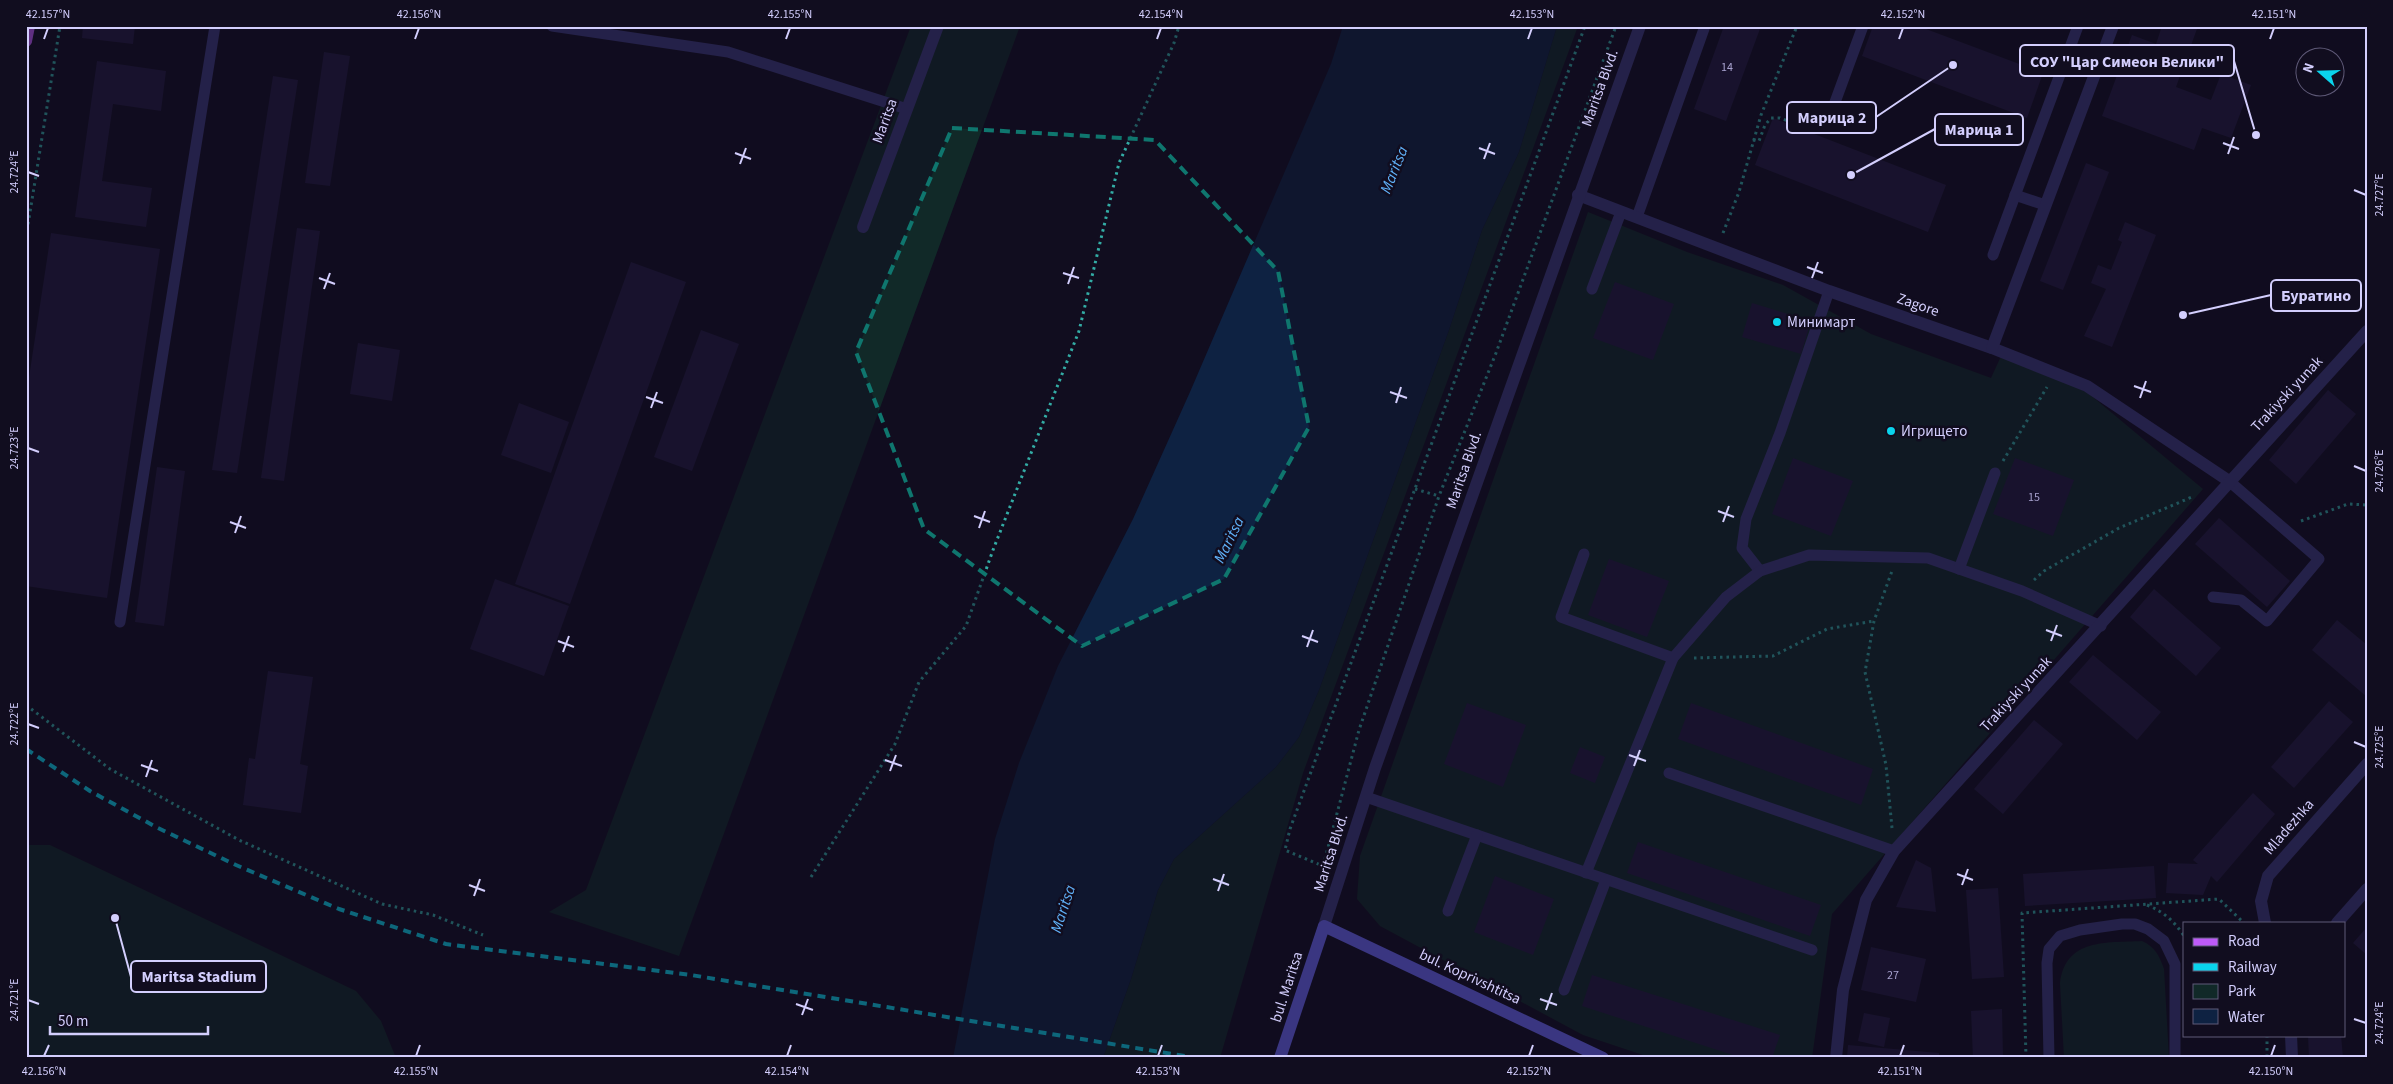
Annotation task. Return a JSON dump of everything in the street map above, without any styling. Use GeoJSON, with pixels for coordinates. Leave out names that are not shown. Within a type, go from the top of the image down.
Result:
{"type":"FeatureCollection","features":[{"type":"Feature","properties":{"kind":"main road"},"geometry":{"type":"LineString","coordinates":[[26,41],[29,26]]}},
{"type":"Feature","properties":{"kind":"main road","name":"bul. Maritsa"},"geometry":{"type":"LineString","coordinates":[[1280,1058],[1324,926]]}},
{"type":"Feature","properties":{"kind":"main road","name":"bul. Koprivshtitsa"},"geometry":{"type":"LineString","coordinates":[[1324,926],[1603,1058]]}},
{"type":"Feature","properties":{"kind":"street","name":"Maritsa"},"geometry":{"type":"LineString","coordinates":[[863,227],[938,26]]}},
{"type":"Feature","properties":{"kind":"street","name":"Maritsa Blvd."},"geometry":{"type":"LineString","coordinates":[[1324,926],[1366,797],[1578,195],[1640,26]]}},
{"type":"Feature","properties":{"kind":"street"},"geometry":{"type":"LineString","coordinates":[[1992,348],[2113,26]]}},
{"type":"Feature","properties":{"kind":"street","name":"Zagore"},"geometry":{"type":"LineString","coordinates":[[1578,195],[1829,291],[1992,348],[2087,386],[2229,481]]}},
{"type":"Feature","properties":{"kind":"street","name":"Trakiyski yunak"},"geometry":{"type":"LineString","coordinates":[[1836,1058],[1843,990],[1866,900],[1894,851],[2101,626],[2229,481],[2367,331]]}},
{"type":"Feature","properties":{"kind":"street","name":"Mladezhka"},"geometry":{"type":"LineString","coordinates":[[2265,922],[2261,901],[2268,876],[2367,764]]}},
{"type":"Feature","properties":{"kind":"street"},"geometry":{"type":"LineString","coordinates":[[2338,922],[2367,889]]}},
{"type":"Feature","properties":{"kind":"street"},"geometry":{"type":"LineString","coordinates":[[2291,1036],[2292,1058]]}},
{"type":"Feature","properties":{"kind":"lane"},"geometry":{"type":"LineString","coordinates":[[120,622],[215,26]]}},
{"type":"Feature","properties":{"kind":"lane"},"geometry":{"type":"LineString","coordinates":[[552,26],[728,52],[907,109]]}},
{"type":"Feature","properties":{"kind":"lane"},"geometry":{"type":"LineString","coordinates":[[1637,218],[1705,26]]}},
{"type":"Feature","properties":{"kind":"lane"},"geometry":{"type":"LineString","coordinates":[[1827,124],[1863,26]]}},
{"type":"Feature","properties":{"kind":"lane"},"geometry":{"type":"LineString","coordinates":[[1993,255],[2078,26]]}},
{"type":"Feature","properties":{"kind":"lane"},"geometry":{"type":"LineString","coordinates":[[2015,195],[2045,205]]}},
{"type":"Feature","properties":{"kind":"lane"},"geometry":{"type":"LineString","coordinates":[[1592,289],[1621,212]]}},
{"type":"Feature","properties":{"kind":"lane"},"geometry":{"type":"LineString","coordinates":[[1760,571],[1742,548],[1746,519],[1784,424],[1829,291]]}},
{"type":"Feature","properties":{"kind":"lane"},"geometry":{"type":"LineString","coordinates":[[1959,569],[1995,473]]}},
{"type":"Feature","properties":{"kind":"lane"},"geometry":{"type":"LineString","coordinates":[[2213,598],[2241,600],[2267,621],[2319,559],[2229,481]]}},
{"type":"Feature","properties":{"kind":"lane"},"geometry":{"type":"LineString","coordinates":[[1584,554],[1561,617],[1673,658]]}},
{"type":"Feature","properties":{"kind":"lane"},"geometry":{"type":"LineString","coordinates":[[1586,873],[1673,658],[1726,597],[1760,571],[1809,554],[1928,558],[2022,591],[2101,626]]}},
{"type":"Feature","properties":{"kind":"lane"},"geometry":{"type":"LineString","coordinates":[[1669,773],[1894,851]]}},
{"type":"Feature","properties":{"kind":"lane"},"geometry":{"type":"LineString","coordinates":[[1366,797],[1812,950]]}},
{"type":"Feature","properties":{"kind":"lane"},"geometry":{"type":"LineString","coordinates":[[1448,912],[1477,835]]}},
{"type":"Feature","properties":{"kind":"lane"},"geometry":{"type":"LineString","coordinates":[[1564,990],[1606,880]]}},
{"type":"Feature","properties":{"kind":"lane"},"geometry":{"type":"LineString","coordinates":[[2048,1058],[2047,963],[2049,949],[2060,936],[2080,930],[2129,924],[2135,924],[2148,929],[2164,941],[2175,964],[2175,1058]]}},
{"type":"Feature","properties":{"kind":"path"},"geometry":{"type":"LineString","coordinates":[[26,237],[60,26]]}},
{"type":"Feature","properties":{"kind":"path"},"geometry":{"type":"LineString","coordinates":[[811,877],[895,744],[919,682],[966,626],[993,550],[1079,331],[1119,163],[1174,43],[1179,26]]}},
{"type":"Feature","properties":{"kind":"path"},"geometry":{"type":"LineString","coordinates":[[1342,872],[1286,850],[1290,830],[1585,26]]}},
{"type":"Feature","properties":{"kind":"path"},"geometry":{"type":"LineString","coordinates":[[1318,886],[1359,730],[1439,496],[1496,353],[1616,26]]}},
{"type":"Feature","properties":{"kind":"path"},"geometry":{"type":"LineString","coordinates":[[1718,247],[1739,192],[1753,140],[1797,26]]}},
{"type":"Feature","properties":{"kind":"path"},"geometry":{"type":"LineString","coordinates":[[1753,140],[1759,141],[1771,118],[1780,118],[1818,132],[1825,131],[1827,124]]}},
{"type":"Feature","properties":{"kind":"path"},"geometry":{"type":"LineString","coordinates":[[1995,473],[2056,374]]}},
{"type":"Feature","properties":{"kind":"path"},"geometry":{"type":"LineString","coordinates":[[1415,489],[1439,496]]}},
{"type":"Feature","properties":{"kind":"path"},"geometry":{"type":"LineString","coordinates":[[2022,591],[2044,571],[2111,533],[2192,497]]}},
{"type":"Feature","properties":{"kind":"path"},"geometry":{"type":"LineString","coordinates":[[2283,528],[2348,504],[2367,505]]}},
{"type":"Feature","properties":{"kind":"path"},"geometry":{"type":"LineString","coordinates":[[1894,851],[1886,765],[1865,672],[1874,621],[1898,557]]}},
{"type":"Feature","properties":{"kind":"path"},"geometry":{"type":"LineString","coordinates":[[1673,658],[1773,656],[1827,629],[1874,621]]}},
{"type":"Feature","properties":{"kind":"path"},"geometry":{"type":"LineString","coordinates":[[26,705],[110,769],[239,840],[382,904],[433,915],[483,935]]}},
{"type":"Feature","properties":{"kind":"path"},"geometry":{"type":"LineString","coordinates":[[2145,904],[2159,910],[2174,920],[2183,934]]}},
{"type":"Feature","properties":{"kind":"path"},"geometry":{"type":"LineString","coordinates":[[2267,1036],[2267,1058]]}},
{"type":"Feature","properties":{"kind":"highlighted area"},"geometry":{"type":"Polygon","coordinates":[[[952,128],[1155,140],[1278,271],[1309,427],[1224,579],[1082,646],[924,529],[856,352],[952,128]]]}},
{"type":"Feature","properties":{"kind":"green space"},"geometry":{"type":"Polygon","coordinates":[[[911,26],[1020,26],[679,956],[549,912],[586,890],[911,26]]]}},
{"type":"Feature","properties":{"kind":"green space"},"geometry":{"type":"Polygon","coordinates":[[[1557,26],[1578,26],[1303,773],[1220,1058],[1103,1058],[1131,979],[1158,890],[1174,859],[1276,767],[1299,737],[1319,690],[1449,330],[1482,230],[1519,152],[1557,26]]]}},
{"type":"Feature","properties":{"kind":"green space"},"geometry":{"type":"Polygon","coordinates":[[[1588,212],[1687,252],[1783,285],[1871,334],[1991,378],[2003,352],[2088,393],[2203,489],[1832,914],[1812,1058],[1652,1058],[1583,1035],[1380,926],[1357,899],[1360,856],[1588,212]]]}},
{"type":"Feature","properties":{"kind":"green space"},"geometry":{"type":"Polygon","coordinates":[[[26,845],[50,845],[356,991],[381,1021],[396,1058],[26,1058],[26,845]]]}},
{"type":"Feature","properties":{"kind":"green space"},"geometry":{"type":"Polygon","coordinates":[[[2142,941],[2156,952],[2164,969],[2169,1058],[2064,1058],[2060,983],[2064,968],[2070,958],[2079,950],[2102,943],[2142,941]]]}},
{"type":"Feature","properties":{"kind":"water"},"geometry":{"type":"Polygon","coordinates":[[[1343,26],[1557,26],[1519,152],[1482,230],[1449,330],[1319,690],[1299,737],[1276,767],[1174,859],[1158,890],[1131,979],[1103,1058],[953,1058],[995,839],[1019,763],[1058,666],[1133,519],[1190,392],[1331,64],[1343,26]]]}},
{"type":"Feature","properties":{"kind":"building"},"geometry":{"type":"Polygon","coordinates":[[[83,26],[135,26],[133,44],[82,38],[83,26]]]}},
{"type":"Feature","properties":{"kind":"building"},"geometry":{"type":"Polygon","coordinates":[[[1724,26],[1761,26],[1726,121],[1694,109],[1724,26]]]}},
{"type":"Feature","properties":{"kind":"building"},"geometry":{"type":"Polygon","coordinates":[[[1873,26],[1918,26],[2043,73],[2027,118],[1862,56],[1873,26]]]}},
{"type":"Feature","properties":{"kind":"building"},"geometry":{"type":"Polygon","coordinates":[[[2162,26],[2198,26],[2176,87],[2211,100],[2221,74],[2251,85],[2231,138],[2202,128],[2194,150],[2102,116],[2132,35],[2156,44],[2162,26]]]}},
{"type":"Feature","properties":{"kind":"building"},"geometry":{"type":"Polygon","coordinates":[[[324,52],[350,56],[330,186],[305,183],[324,52]]]}},
{"type":"Feature","properties":{"kind":"building"},"geometry":{"type":"Polygon","coordinates":[[[97,61],[166,71],[161,111],[113,104],[102,181],[152,188],[146,227],[75,217],[97,61]]]}},
{"type":"Feature","properties":{"kind":"building"},"geometry":{"type":"Polygon","coordinates":[[[273,76],[298,80],[237,473],[212,470],[273,76]]]}},
{"type":"Feature","properties":{"kind":"building"},"geometry":{"type":"Polygon","coordinates":[[[1773,118],[1946,185],[1928,232],[1755,165],[1773,118]]]}},
{"type":"Feature","properties":{"kind":"building"},"geometry":{"type":"Polygon","coordinates":[[[2086,163],[2109,172],[2063,290],[2040,281],[2086,163]]]}},
{"type":"Feature","properties":{"kind":"building"},"geometry":{"type":"Polygon","coordinates":[[[2125,222],[2156,235],[2112,347],[2084,336],[2106,289],[2091,283],[2098,265],[2111,270],[2122,242],[2118,240],[2125,222]]]}},
{"type":"Feature","properties":{"kind":"building"},"geometry":{"type":"Polygon","coordinates":[[[297,228],[320,231],[284,481],[261,478],[297,228]]]}},
{"type":"Feature","properties":{"kind":"building"},"geometry":{"type":"Polygon","coordinates":[[[51,233],[160,249],[107,598],[26,586],[26,397],[51,233]]]}},
{"type":"Feature","properties":{"kind":"building"},"geometry":{"type":"Polygon","coordinates":[[[631,262],[686,282],[570,604],[515,584],[631,262]]]}},
{"type":"Feature","properties":{"kind":"building"},"geometry":{"type":"Polygon","coordinates":[[[1615,282],[1674,304],[1653,360],[1593,338],[1615,282]]]}},
{"type":"Feature","properties":{"kind":"building"},"geometry":{"type":"Polygon","coordinates":[[[1752,303],[1811,321],[1801,354],[1742,337],[1752,303]]]}},
{"type":"Feature","properties":{"kind":"building"},"geometry":{"type":"Polygon","coordinates":[[[701,330],[739,344],[692,471],[654,457],[701,330]]]}},
{"type":"Feature","properties":{"kind":"building"},"geometry":{"type":"Polygon","coordinates":[[[358,343],[400,350],[392,401],[350,394],[358,343]]]}},
{"type":"Feature","properties":{"kind":"building"},"geometry":{"type":"Polygon","coordinates":[[[2328,390],[2356,414],[2296,484],[2269,460],[2328,390]]]}},
{"type":"Feature","properties":{"kind":"building"},"geometry":{"type":"Polygon","coordinates":[[[519,403],[569,422],[551,473],[501,455],[519,403]]]}},
{"type":"Feature","properties":{"kind":"building"},"geometry":{"type":"Polygon","coordinates":[[[1793,458],[1853,481],[1831,536],[1772,514],[1793,458]]]}},
{"type":"Feature","properties":{"kind":"building"},"geometry":{"type":"Polygon","coordinates":[[[2015,458],[2074,480],[2053,536],[1993,514],[2015,458]]]}},
{"type":"Feature","properties":{"kind":"building"},"geometry":{"type":"Polygon","coordinates":[[[157,467],[185,471],[164,626],[135,622],[157,467]]]}},
{"type":"Feature","properties":{"kind":"building"},"geometry":{"type":"Polygon","coordinates":[[[2219,518],[2290,581],[2267,607],[2195,544],[2219,518]]]}},
{"type":"Feature","properties":{"kind":"building"},"geometry":{"type":"Polygon","coordinates":[[[1609,559],[1669,581],[1647,637],[1588,615],[1609,559]]]}},
{"type":"Feature","properties":{"kind":"building"},"geometry":{"type":"Polygon","coordinates":[[[495,579],[569,606],[544,676],[470,649],[495,579]]]}},
{"type":"Feature","properties":{"kind":"building"},"geometry":{"type":"Polygon","coordinates":[[[2154,589],[2221,648],[2196,676],[2130,617],[2154,589]]]}},
{"type":"Feature","properties":{"kind":"building"},"geometry":{"type":"Polygon","coordinates":[[[2337,620],[2367,645],[2367,697],[2312,650],[2337,620]]]}},
{"type":"Feature","properties":{"kind":"building"},"geometry":{"type":"Polygon","coordinates":[[[2093,655],[2161,712],[2137,740],[2069,682],[2093,655]]]}},
{"type":"Feature","properties":{"kind":"building"},"geometry":{"type":"Polygon","coordinates":[[[268,671],[313,677],[300,764],[308,766],[301,813],[243,805],[249,758],[255,759],[268,671]]]}},
{"type":"Feature","properties":{"kind":"building"},"geometry":{"type":"Polygon","coordinates":[[[2329,701],[2353,722],[2294,788],[2271,767],[2329,701]]]}},
{"type":"Feature","properties":{"kind":"building"},"geometry":{"type":"Polygon","coordinates":[[[1467,703],[1526,725],[1503,787],[1444,764],[1467,703]]]}},
{"type":"Feature","properties":{"kind":"building"},"geometry":{"type":"Polygon","coordinates":[[[1691,703],[1873,769],[1861,805],[1678,739],[1691,703]]]}},
{"type":"Feature","properties":{"kind":"building"},"geometry":{"type":"Polygon","coordinates":[[[2034,720],[2063,744],[2003,814],[1974,789],[2034,720]]]}},
{"type":"Feature","properties":{"kind":"building"},"geometry":{"type":"Polygon","coordinates":[[[1580,747],[1605,757],[1595,783],[1570,773],[1580,747]]]}},
{"type":"Feature","properties":{"kind":"building"},"geometry":{"type":"Polygon","coordinates":[[[2253,793],[2275,814],[2217,882],[2211,876],[2203,895],[2166,893],[2168,863],[2198,864],[2193,860],[2253,793]]]}},
{"type":"Feature","properties":{"kind":"building"},"geometry":{"type":"Polygon","coordinates":[[[1638,842],[1821,905],[1810,936],[1627,873],[1638,842]]]}},
{"type":"Feature","properties":{"kind":"building"},"geometry":{"type":"Polygon","coordinates":[[[1916,860],[1931,868],[1936,912],[1896,907],[1916,860]]]}},
{"type":"Feature","properties":{"kind":"building"},"geometry":{"type":"Polygon","coordinates":[[[2154,866],[2156,898],[2025,906],[2023,874],[2154,866]]]}},
{"type":"Feature","properties":{"kind":"building"},"geometry":{"type":"Polygon","coordinates":[[[1495,876],[1554,899],[1533,955],[1474,932],[1495,876]]]}},
{"type":"Feature","properties":{"kind":"building"},"geometry":{"type":"Polygon","coordinates":[[[1998,888],[2004,977],[1972,979],[1966,890],[1998,888]]]}},
{"type":"Feature","properties":{"kind":"building"},"geometry":{"type":"Polygon","coordinates":[[[2367,927],[2367,955],[2353,943],[2367,927]]]}},
{"type":"Feature","properties":{"kind":"building"},"geometry":{"type":"Polygon","coordinates":[[[1871,947],[1926,959],[1916,1002],[1861,990],[1871,947]]]}},
{"type":"Feature","properties":{"kind":"building"},"geometry":{"type":"Polygon","coordinates":[[[1592,975],[1780,1035],[1772,1058],[1742,1058],[1582,1006],[1592,975]]]}},
{"type":"Feature","properties":{"kind":"building"},"geometry":{"type":"Polygon","coordinates":[[[2002,1009],[2003,1058],[1973,1058],[1971,1011],[2002,1009]]]}},
{"type":"Feature","properties":{"kind":"building"},"geometry":{"type":"Polygon","coordinates":[[[1864,1013],[1890,1018],[1884,1047],[1858,1041],[1864,1013]]]}},
{"type":"Feature","properties":{"kind":"building"},"geometry":{"type":"Polygon","coordinates":[[[2308,1036],[2341,1036],[2343,1058],[2309,1058],[2308,1036]]]}},
{"type":"Feature","properties":{"kind":"building"},"geometry":{"type":"Polygon","coordinates":[[[1848,1045],[1939,1053],[1939,1058],[1847,1058],[1848,1045]]]}},
{"type":"Feature","properties":{"kind":"railway"},"geometry":{"type":"LineString","coordinates":[[26,749],[90,791],[158,828],[236,865],[339,909],[446,944],[691,975],[1197,1058]]}},
{"type":"Feature","properties":{"kind":"place","name":"Марица 2"},"geometry":{"type":"Point","coordinates":[1953,65]}},
{"type":"Feature","properties":{"kind":"place","name":"СОУ \"Цар Симеон Велики\""},"geometry":{"type":"Point","coordinates":[2256,135]}},
{"type":"Feature","properties":{"kind":"place","name":"Марица 1"},"geometry":{"type":"Point","coordinates":[1851,175]}},
{"type":"Feature","properties":{"kind":"place","name":"Буратино"},"geometry":{"type":"Point","coordinates":[2183,315]}},
{"type":"Feature","properties":{"kind":"place","name":"Минимарт"},"geometry":{"type":"Point","coordinates":[1777,322]}},
{"type":"Feature","properties":{"kind":"place","name":"Игрището"},"geometry":{"type":"Point","coordinates":[1891,431]}},
{"type":"Feature","properties":{"kind":"place","name":"Maritsa Stadium"},"geometry":{"type":"Point","coordinates":[115,918]}}]}
